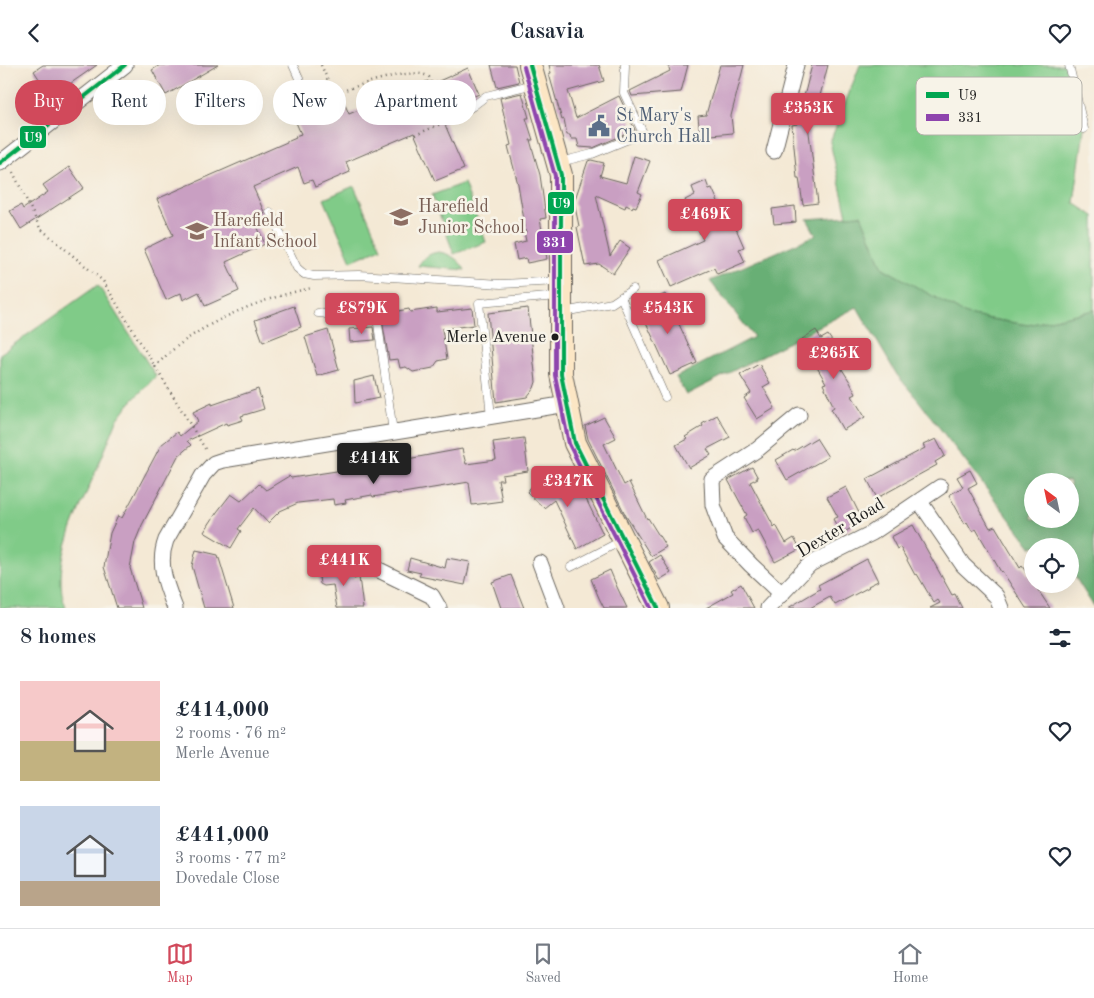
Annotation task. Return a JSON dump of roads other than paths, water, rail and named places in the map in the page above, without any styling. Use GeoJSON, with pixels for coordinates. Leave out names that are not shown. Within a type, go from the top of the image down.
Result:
{"type":"FeatureCollection","features":[{"type":"Feature","properties":{"kind":"street"},"geometry":{"type":"LineString","coordinates":[[3,161],[125,65]]}},
{"type":"Feature","properties":{"kind":"street"},"geometry":{"type":"LineString","coordinates":[[774,151],[796,65]]}},
{"type":"Feature","properties":{"kind":"street"},"geometry":{"type":"LineString","coordinates":[[532,74],[561,175],[561,374],[575,443],[658,608]]}},
{"type":"Feature","properties":{"kind":"street"},"geometry":{"type":"LineString","coordinates":[[175,608],[163,575],[162,550],[203,475],[214,463],[567,404]]}},
{"type":"Feature","properties":{"kind":"street"},"geometry":{"type":"LineString","coordinates":[[782,594],[725,539],[713,505],[712,479],[758,449],[799,415]]}},
{"type":"Feature","properties":{"kind":"street","name":"Dexter Road"},"geometry":{"type":"LineString","coordinates":[[768,608],[810,564],[872,533],[940,487]]}},
{"type":"Feature","properties":{"kind":"street"},"geometry":{"type":"LineString","coordinates":[[920,502],[963,565],[996,596],[1001,608]]}},
{"type":"Feature","properties":{"kind":"street"},"geometry":{"type":"LineString","coordinates":[[540,563],[557,608]]}},
{"type":"Feature","properties":{"kind":"street"},"geometry":{"type":"LineString","coordinates":[[379,570],[432,596],[439,608]]}},
{"type":"Feature","properties":{"kind":"lane"},"geometry":{"type":"LineString","coordinates":[[293,65],[300,80]]}},
{"type":"Feature","properties":{"kind":"lane"},"geometry":{"type":"LineString","coordinates":[[558,163],[592,154],[643,133],[624,93],[625,65]]}},
{"type":"Feature","properties":{"kind":"lane"},"geometry":{"type":"LineString","coordinates":[[476,104],[486,96],[532,74]]}},
{"type":"Feature","properties":{"kind":"lane"},"geometry":{"type":"LineString","coordinates":[[1082,120],[1084,129]]}},
{"type":"Feature","properties":{"kind":"lane"},"geometry":{"type":"LineString","coordinates":[[270,211],[297,268],[304,273],[314,276],[359,275],[492,284],[612,303],[634,289]]}},
{"type":"Feature","properties":{"kind":"lane"},"geometry":{"type":"LineString","coordinates":[[491,416],[479,303],[561,296]]}},
{"type":"Feature","properties":{"kind":"lane"},"geometry":{"type":"LineString","coordinates":[[621,297],[664,397]]}},
{"type":"Feature","properties":{"kind":"lane"},"geometry":{"type":"LineString","coordinates":[[318,313],[326,313],[343,319],[370,314],[377,317],[393,432]]}},
{"type":"Feature","properties":{"kind":"lane"},"geometry":{"type":"LineString","coordinates":[[571,567],[624,540]]}},
{"type":"Feature","properties":{"kind":"place","name":"St Mary's Church Hall"},"geometry":{"type":"Point","coordinates":[599,126]}},
{"type":"Feature","properties":{"kind":"place","name":"Harefield Junior School"},"geometry":{"type":"Point","coordinates":[401,217]}},
{"type":"Feature","properties":{"kind":"place","name":"Harefield Infant School"},"geometry":{"type":"Point","coordinates":[197,231]}},
{"type":"Feature","properties":{"kind":"place","name":"Merle Avenue"},"geometry":{"type":"Point","coordinates":[555,337]}}]}
